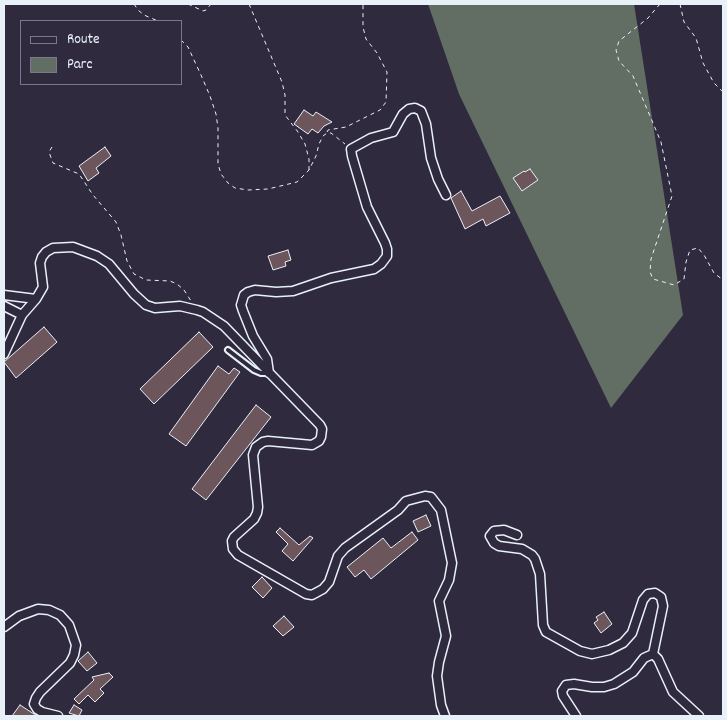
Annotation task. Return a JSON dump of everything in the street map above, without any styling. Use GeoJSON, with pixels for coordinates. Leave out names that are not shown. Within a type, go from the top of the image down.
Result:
{"type":"FeatureCollection","features":[{"type":"Feature","properties":{"kind":"street"},"geometry":{"type":"LineString","coordinates":[[270,373],[267,359],[253,336],[241,305],[242,299],[248,292],[255,290],[293,291],[331,278],[374,269],[381,264],[386,256],[387,249],[385,243],[367,207],[352,156],[352,149],[371,138],[393,132],[403,114],[409,108],[415,108],[422,112],[426,124],[431,158],[446,195]]}},
{"type":"Feature","properties":{"kind":"street"},"geometry":{"type":"LineString","coordinates":[[4,354],[22,315],[36,299],[43,287],[40,264],[46,252],[53,248],[73,247],[97,256],[109,264],[134,294],[146,305],[155,308],[180,306],[197,310],[224,326],[320,425],[322,433],[319,441],[312,445],[268,441],[256,447],[253,455],[257,513],[254,519],[232,540],[233,549],[238,555],[306,594],[312,595],[324,589],[330,582],[340,553],[398,510],[406,501],[425,496],[431,497],[437,503],[445,522],[452,563],[449,580],[439,600],[446,636],[439,662],[438,676],[441,705],[445,716]]}},
{"type":"Feature","properties":{"kind":"street"},"geometry":{"type":"LineString","coordinates":[[4,295],[36,299]]}},
{"type":"Feature","properties":{"kind":"street"},"geometry":{"type":"LineString","coordinates":[[4,306],[22,315]]}},
{"type":"Feature","properties":{"kind":"street"},"geometry":{"type":"LineString","coordinates":[[517,535],[504,530],[494,531],[490,536],[494,543],[499,546],[522,549],[535,559],[540,574],[543,625],[546,632],[580,651],[592,654],[609,650],[623,643],[632,633],[643,600],[648,594],[655,593],[661,597],[663,606],[653,654]]}},
{"type":"Feature","properties":{"kind":"street"},"geometry":{"type":"LineString","coordinates":[[4,627],[19,616],[38,609],[60,614],[69,625],[76,645],[74,655],[70,663],[40,692],[35,701],[37,709],[58,716]]}},
{"type":"Feature","properties":{"kind":"street"},"geometry":{"type":"LineString","coordinates":[[576,716],[563,696],[562,691],[566,685],[598,687],[614,684],[633,672],[644,658],[653,654]]}},
{"type":"Feature","properties":{"kind":"street"},"geometry":{"type":"LineString","coordinates":[[653,654],[658,659],[673,692],[699,716]]}},
{"type":"Feature","properties":{"kind":"lane"},"geometry":{"type":"LineString","coordinates":[[228,350],[254,370],[261,373],[270,373]]}},
{"type":"Feature","properties":{"kind":"path"},"geometry":{"type":"LineString","coordinates":[[134,4],[144,15],[156,20]]}},
{"type":"Feature","properties":{"kind":"path"},"geometry":{"type":"LineString","coordinates":[[188,4],[203,11],[211,4]]}},
{"type":"Feature","properties":{"kind":"path"},"geometry":{"type":"LineString","coordinates":[[250,4],[282,82],[285,95],[285,116],[305,144],[309,158],[309,170]]}},
{"type":"Feature","properties":{"kind":"path"},"geometry":{"type":"LineString","coordinates":[[182,41],[188,47],[216,114],[218,164],[221,174],[235,188],[248,190],[268,189],[297,182],[309,170],[323,136],[328,130],[346,127],[380,110],[386,102],[387,72],[377,54],[366,40],[363,27],[363,4]]}},
{"type":"Feature","properties":{"kind":"path"},"geometry":{"type":"LineString","coordinates":[[660,4],[648,18],[619,40],[616,50],[619,61],[633,76],[661,142],[672,196],[651,259],[650,272],[653,280],[674,285],[684,279],[690,250],[698,248],[704,254],[714,273],[723,280]]}},
{"type":"Feature","properties":{"kind":"path"},"geometry":{"type":"LineString","coordinates":[[680,4],[684,22],[696,38],[702,63],[714,83],[723,92]]}},
{"type":"Feature","properties":{"kind":"path"},"geometry":{"type":"LineString","coordinates":[[326,133],[331,133],[352,149]]}},
{"type":"Feature","properties":{"kind":"path"},"geometry":{"type":"LineString","coordinates":[[52,147],[49,152],[54,162],[79,174],[93,195],[116,222],[127,261],[134,274],[146,280],[170,281],[177,284],[184,290],[197,310]]}},
{"type":"Feature","properties":{"kind":"green space"},"geometry":{"type":"Polygon","coordinates":[[[428,4],[634,4],[683,315],[611,408],[459,94],[428,4]]]}},
{"type":"Feature","properties":{"kind":"building"},"geometry":{"type":"Polygon","coordinates":[[[304,110],[313,116],[316,112],[332,122],[324,126],[318,133],[312,129],[308,134],[294,124],[304,110]]]}},
{"type":"Feature","properties":{"kind":"building"},"geometry":{"type":"Polygon","coordinates":[[[105,147],[111,156],[96,168],[99,173],[88,181],[79,166],[105,147]]]}},
{"type":"Feature","properties":{"kind":"building"},"geometry":{"type":"Polygon","coordinates":[[[530,169],[538,180],[522,191],[513,178],[530,169]]]}},
{"type":"Feature","properties":{"kind":"building"},"geometry":{"type":"Polygon","coordinates":[[[461,191],[472,211],[500,196],[510,213],[486,226],[483,219],[465,229],[451,198],[461,191]]]}},
{"type":"Feature","properties":{"kind":"building"},"geometry":{"type":"Polygon","coordinates":[[[288,250],[291,260],[285,262],[286,266],[273,270],[268,256],[288,250]]]}},
{"type":"Feature","properties":{"kind":"building"},"geometry":{"type":"Polygon","coordinates":[[[44,327],[57,342],[16,378],[4,362],[44,327]]]}},
{"type":"Feature","properties":{"kind":"building"},"geometry":{"type":"Polygon","coordinates":[[[199,332],[213,347],[154,404],[140,389],[199,332]]]}},
{"type":"Feature","properties":{"kind":"building"},"geometry":{"type":"Polygon","coordinates":[[[218,366],[229,374],[234,368],[240,372],[186,446],[169,434],[218,366]]]}},
{"type":"Feature","properties":{"kind":"building"},"geometry":{"type":"Polygon","coordinates":[[[256,405],[271,417],[206,500],[192,489],[256,405]]]}},
{"type":"Feature","properties":{"kind":"building"},"geometry":{"type":"Polygon","coordinates":[[[426,515],[431,526],[418,532],[413,521],[426,515]]]}},
{"type":"Feature","properties":{"kind":"building"},"geometry":{"type":"Polygon","coordinates":[[[280,528],[299,545],[310,536],[313,538],[293,561],[282,551],[288,544],[276,532],[280,528]]]}},
{"type":"Feature","properties":{"kind":"building"},"geometry":{"type":"Polygon","coordinates":[[[412,532],[418,540],[371,579],[364,570],[355,577],[347,567],[383,538],[391,548],[412,532]]]}},
{"type":"Feature","properties":{"kind":"building"},"geometry":{"type":"Polygon","coordinates":[[[262,577],[272,588],[263,598],[252,587],[262,577]]]}},
{"type":"Feature","properties":{"kind":"building"},"geometry":{"type":"Polygon","coordinates":[[[604,612],[612,624],[601,633],[594,623],[598,620],[596,617],[604,612]]]}},
{"type":"Feature","properties":{"kind":"building"},"geometry":{"type":"Polygon","coordinates":[[[284,616],[294,627],[283,636],[273,626],[284,616]]]}},
{"type":"Feature","properties":{"kind":"building"},"geometry":{"type":"Polygon","coordinates":[[[88,652],[97,663],[87,671],[78,661],[88,652]]]}},
{"type":"Feature","properties":{"kind":"building"},"geometry":{"type":"Polygon","coordinates":[[[109,673],[113,677],[100,689],[104,693],[95,702],[88,695],[79,704],[74,699],[94,680],[92,677],[109,673]]]}},
{"type":"Feature","properties":{"kind":"building"},"geometry":{"type":"Polygon","coordinates":[[[20,705],[34,714],[38,716],[12,716],[20,705]]]}},
{"type":"Feature","properties":{"kind":"building"},"geometry":{"type":"Polygon","coordinates":[[[74,705],[82,710],[79,716],[69,713],[74,705]]]}}]}
